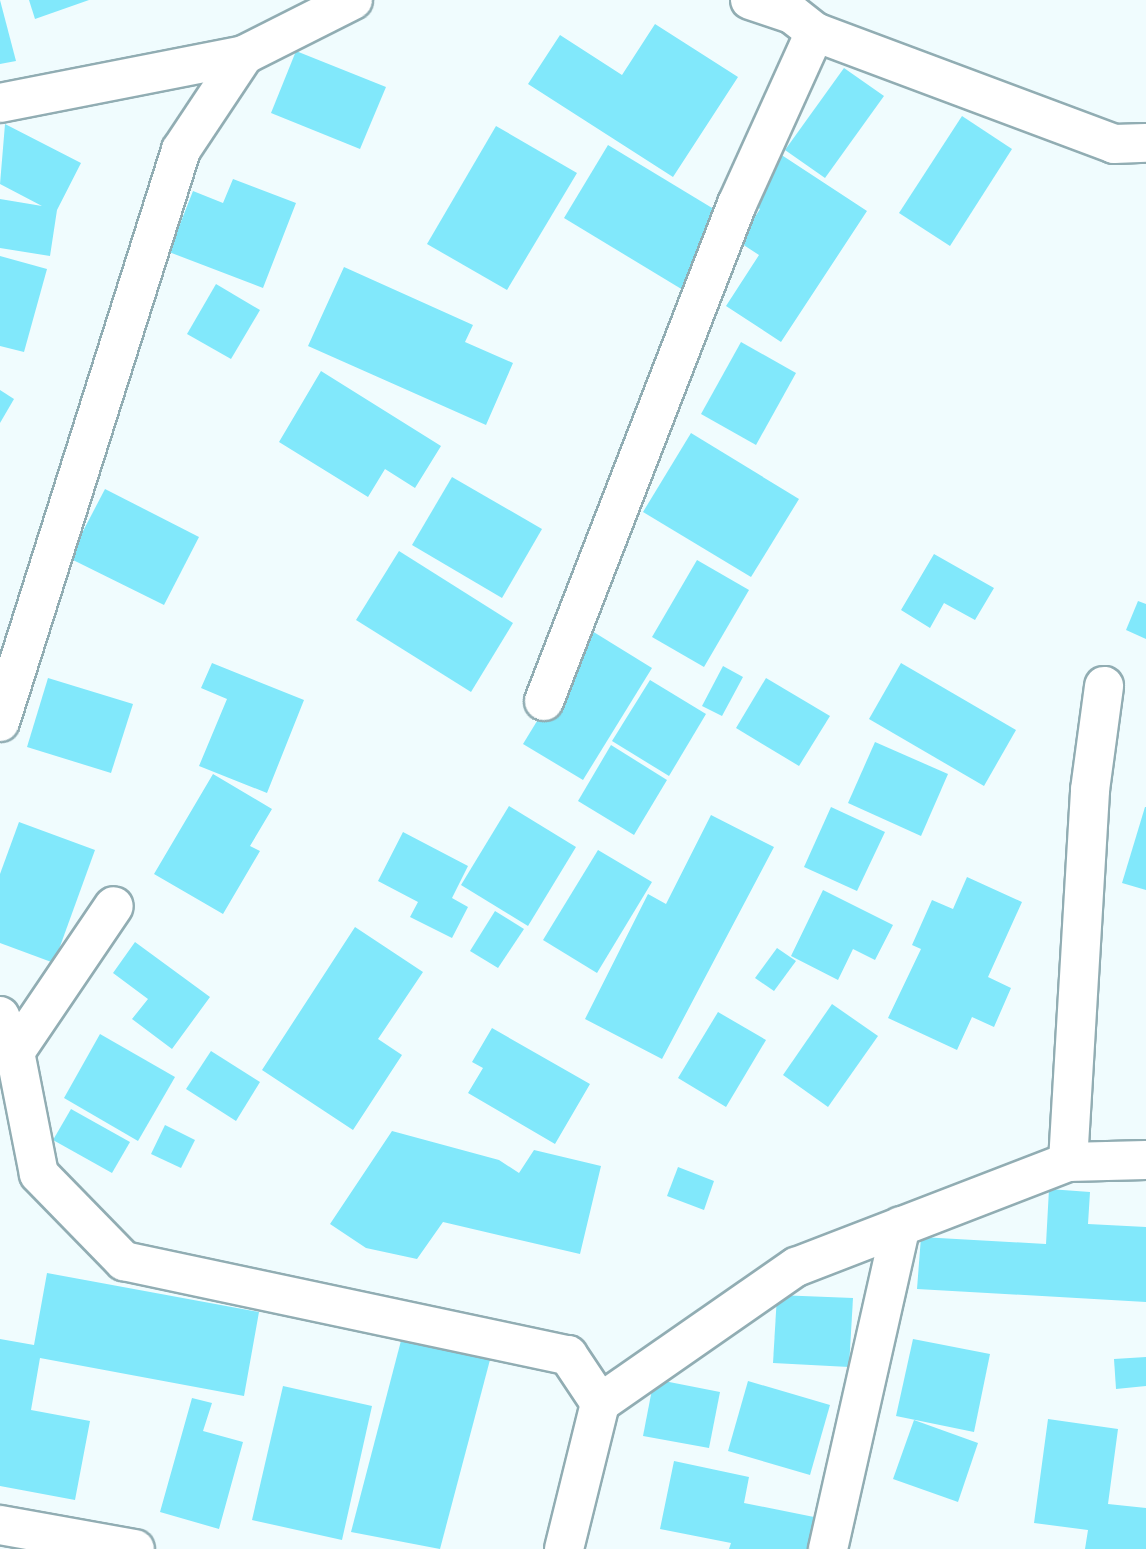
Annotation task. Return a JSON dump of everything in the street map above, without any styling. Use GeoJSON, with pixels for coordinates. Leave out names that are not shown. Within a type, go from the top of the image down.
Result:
{"type":"FeatureCollection","features":[{"type":"Feature","properties":{"kind":"street"},"geometry":{"type":"LineString","coordinates":[[0,103],[244,55],[353,0]]}},
{"type":"Feature","properties":{"kind":"street"},"geometry":{"type":"LineString","coordinates":[[750,0],[792,13],[816,32],[1114,144],[1146,143]]}},
{"type":"Feature","properties":{"kind":"street"},"geometry":{"type":"LineString","coordinates":[[544,701],[737,204],[816,32]]}},
{"type":"Feature","properties":{"kind":"street"},"geometry":{"type":"LineString","coordinates":[[0,722],[181,150],[244,55]]}},
{"type":"Feature","properties":{"kind":"street"},"geometry":{"type":"LineString","coordinates":[[1069,1162],[1090,790],[1104,686]]}},
{"type":"Feature","properties":{"kind":"street"},"geometry":{"type":"LineString","coordinates":[[15,1052],[114,906]]}},
{"type":"Feature","properties":{"kind":"street"},"geometry":{"type":"LineString","coordinates":[[0,1016],[15,1052],[39,1174],[124,1261],[568,1355],[600,1402]]}},
{"type":"Feature","properties":{"kind":"street"},"geometry":{"type":"LineString","coordinates":[[564,1549],[600,1402],[796,1267],[1069,1162],[1146,1160]]}},
{"type":"Feature","properties":{"kind":"street"},"geometry":{"type":"LineString","coordinates":[[828,1549],[901,1226]]}},
{"type":"Feature","properties":{"kind":"street"},"geometry":{"type":"LineString","coordinates":[[0,1524],[135,1549]]}},
{"type":"Feature","properties":{"kind":"building"},"geometry":{"type":"Polygon","coordinates":[[[0,0],[16,61],[0,64],[0,0]]]}},
{"type":"Feature","properties":{"kind":"building"},"geometry":{"type":"Polygon","coordinates":[[[29,0],[89,0],[35,19],[29,0]]]}},
{"type":"Feature","properties":{"kind":"building"},"geometry":{"type":"Polygon","coordinates":[[[655,24],[738,77],[673,177],[528,84],[560,35],[622,75],[655,24]]]}},
{"type":"Feature","properties":{"kind":"building"},"geometry":{"type":"Polygon","coordinates":[[[296,51],[386,87],[360,149],[271,113],[296,51]]]}},
{"type":"Feature","properties":{"kind":"building"},"geometry":{"type":"Polygon","coordinates":[[[844,68],[884,96],[825,178],[785,150],[844,68]]]}},
{"type":"Feature","properties":{"kind":"building"},"geometry":{"type":"Polygon","coordinates":[[[962,116],[1012,149],[950,246],[899,213],[962,116]]]}},
{"type":"Feature","properties":{"kind":"building"},"geometry":{"type":"Polygon","coordinates":[[[5,124],[81,163],[57,210],[50,256],[0,248],[0,199],[42,206],[0,184],[5,124]]]}},
{"type":"Feature","properties":{"kind":"building"},"geometry":{"type":"Polygon","coordinates":[[[496,126],[577,173],[507,290],[427,244],[496,126]]]}},
{"type":"Feature","properties":{"kind":"building"},"geometry":{"type":"Polygon","coordinates":[[[608,145],[727,217],[683,290],[564,218],[608,145]]]}},
{"type":"Feature","properties":{"kind":"building"},"geometry":{"type":"Polygon","coordinates":[[[777,152],[867,211],[781,342],[726,306],[759,255],[739,242],[760,209],[746,200],[777,152]]]}},
{"type":"Feature","properties":{"kind":"building"},"geometry":{"type":"Polygon","coordinates":[[[233,179],[296,203],[263,288],[169,252],[193,191],[223,203],[233,179]]]}},
{"type":"Feature","properties":{"kind":"building"},"geometry":{"type":"Polygon","coordinates":[[[0,256],[47,269],[24,352],[0,346],[0,256]]]}},
{"type":"Feature","properties":{"kind":"building"},"geometry":{"type":"Polygon","coordinates":[[[344,267],[473,325],[465,342],[513,363],[486,425],[308,346],[344,267]]]}},
{"type":"Feature","properties":{"kind":"building"},"geometry":{"type":"Polygon","coordinates":[[[216,284],[260,310],[231,359],[187,334],[216,284]]]}},
{"type":"Feature","properties":{"kind":"building"},"geometry":{"type":"Polygon","coordinates":[[[741,342],[796,373],[756,445],[701,414],[741,342]]]}},
{"type":"Feature","properties":{"kind":"building"},"geometry":{"type":"Polygon","coordinates":[[[321,371],[441,446],[415,488],[385,469],[368,497],[279,442],[321,371]]]}},
{"type":"Feature","properties":{"kind":"building"},"geometry":{"type":"Polygon","coordinates":[[[0,390],[14,399],[0,423],[0,390]]]}},
{"type":"Feature","properties":{"kind":"building"},"geometry":{"type":"Polygon","coordinates":[[[691,433],[799,499],[751,577],[643,512],[691,433]]]}},
{"type":"Feature","properties":{"kind":"building"},"geometry":{"type":"Polygon","coordinates":[[[452,477],[542,529],[502,598],[412,545],[452,477]]]}},
{"type":"Feature","properties":{"kind":"building"},"geometry":{"type":"Polygon","coordinates":[[[105,489],[199,537],[164,605],[69,558],[105,489]]]}},
{"type":"Feature","properties":{"kind":"building"},"geometry":{"type":"Polygon","coordinates":[[[399,551],[513,623],[471,692],[356,620],[399,551]]]}},
{"type":"Feature","properties":{"kind":"building"},"geometry":{"type":"Polygon","coordinates":[[[934,554],[994,588],[975,620],[944,603],[930,628],[901,610],[934,554]]]}},
{"type":"Feature","properties":{"kind":"building"},"geometry":{"type":"Polygon","coordinates":[[[697,560],[749,590],[704,667],[652,637],[697,560]]]}},
{"type":"Feature","properties":{"kind":"building"},"geometry":{"type":"Polygon","coordinates":[[[1138,601],[1146,604],[1146,639],[1126,630],[1138,601]]]}},
{"type":"Feature","properties":{"kind":"building"},"geometry":{"type":"Polygon","coordinates":[[[592,631],[652,668],[583,780],[523,744],[592,631]]]}},
{"type":"Feature","properties":{"kind":"building"},"geometry":{"type":"Polygon","coordinates":[[[212,663],[304,700],[267,793],[199,766],[227,699],[201,688],[212,663]]]}},
{"type":"Feature","properties":{"kind":"building"},"geometry":{"type":"Polygon","coordinates":[[[901,663],[1016,730],[984,786],[869,719],[901,663]]]}},
{"type":"Feature","properties":{"kind":"building"},"geometry":{"type":"Polygon","coordinates":[[[723,666],[743,677],[722,716],[702,706],[723,666]]]}},
{"type":"Feature","properties":{"kind":"building"},"geometry":{"type":"Polygon","coordinates":[[[48,678],[133,704],[111,773],[27,747],[48,678]]]}},
{"type":"Feature","properties":{"kind":"building"},"geometry":{"type":"Polygon","coordinates":[[[766,678],[830,716],[799,766],[736,728],[766,678]]]}},
{"type":"Feature","properties":{"kind":"building"},"geometry":{"type":"Polygon","coordinates":[[[650,680],[706,714],[669,776],[612,741],[650,680]]]}},
{"type":"Feature","properties":{"kind":"building"},"geometry":{"type":"Polygon","coordinates":[[[875,742],[948,774],[921,836],[848,803],[875,742]]]}},
{"type":"Feature","properties":{"kind":"building"},"geometry":{"type":"Polygon","coordinates":[[[611,745],[667,780],[634,835],[578,801],[611,745]]]}},
{"type":"Feature","properties":{"kind":"building"},"geometry":{"type":"Polygon","coordinates":[[[213,774],[272,809],[250,846],[260,851],[223,914],[154,874],[213,774]]]}},
{"type":"Feature","properties":{"kind":"building"},"geometry":{"type":"Polygon","coordinates":[[[509,806],[576,847],[528,926],[461,885],[509,806]]]}},
{"type":"Feature","properties":{"kind":"building"},"geometry":{"type":"Polygon","coordinates":[[[831,807],[885,832],[857,891],[804,867],[831,807]]]}},
{"type":"Feature","properties":{"kind":"building"},"geometry":{"type":"Polygon","coordinates":[[[1146,807],[1146,890],[1122,883],[1146,807]]]}},
{"type":"Feature","properties":{"kind":"building"},"geometry":{"type":"Polygon","coordinates":[[[711,815],[774,847],[662,1059],[585,1019],[648,894],[666,904],[711,815]]]}},
{"type":"Feature","properties":{"kind":"building"},"geometry":{"type":"Polygon","coordinates":[[[19,822],[95,850],[54,963],[0,943],[0,874],[19,822]]]}},
{"type":"Feature","properties":{"kind":"building"},"geometry":{"type":"Polygon","coordinates":[[[403,832],[468,866],[452,898],[468,907],[452,938],[410,917],[418,902],[378,881],[403,832]]]}},
{"type":"Feature","properties":{"kind":"building"},"geometry":{"type":"Polygon","coordinates":[[[598,850],[652,882],[597,973],[543,940],[598,850]]]}},
{"type":"Feature","properties":{"kind":"building"},"geometry":{"type":"Polygon","coordinates":[[[967,877],[1022,902],[988,977],[1011,988],[994,1027],[972,1017],[957,1050],[888,1018],[921,949],[912,945],[932,900],[953,909],[967,877]]]}},
{"type":"Feature","properties":{"kind":"building"},"geometry":{"type":"Polygon","coordinates":[[[823,890],[893,925],[875,960],[853,949],[838,980],[791,956],[823,890]]]}},
{"type":"Feature","properties":{"kind":"building"},"geometry":{"type":"Polygon","coordinates":[[[495,911],[524,929],[498,968],[470,951],[495,911]]]}},
{"type":"Feature","properties":{"kind":"building"},"geometry":{"type":"Polygon","coordinates":[[[355,927],[423,972],[378,1039],[402,1055],[353,1130],[262,1070],[355,927]]]}},
{"type":"Feature","properties":{"kind":"building"},"geometry":{"type":"Polygon","coordinates":[[[135,942],[210,997],[172,1049],[132,1019],[148,999],[113,973],[135,942]]]}},
{"type":"Feature","properties":{"kind":"building"},"geometry":{"type":"Polygon","coordinates":[[[777,948],[796,961],[774,991],[755,978],[777,948]]]}},
{"type":"Feature","properties":{"kind":"building"},"geometry":{"type":"Polygon","coordinates":[[[832,1004],[878,1036],[828,1107],[783,1075],[832,1004]]]}},
{"type":"Feature","properties":{"kind":"building"},"geometry":{"type":"Polygon","coordinates":[[[718,1012],[766,1040],[726,1107],[678,1078],[718,1012]]]}},
{"type":"Feature","properties":{"kind":"building"},"geometry":{"type":"Polygon","coordinates":[[[492,1028],[590,1084],[555,1144],[468,1093],[483,1068],[472,1062],[492,1028]]]}},
{"type":"Feature","properties":{"kind":"building"},"geometry":{"type":"Polygon","coordinates":[[[100,1034],[175,1077],[138,1141],[64,1098],[100,1034]]]}},
{"type":"Feature","properties":{"kind":"building"},"geometry":{"type":"Polygon","coordinates":[[[211,1051],[260,1082],[236,1121],[186,1089],[211,1051]]]}},
{"type":"Feature","properties":{"kind":"building"},"geometry":{"type":"Polygon","coordinates":[[[71,1109],[130,1142],[112,1173],[53,1140],[71,1109]]]}},
{"type":"Feature","properties":{"kind":"building"},"geometry":{"type":"Polygon","coordinates":[[[165,1125],[195,1140],[181,1168],[151,1154],[165,1125]]]}},
{"type":"Feature","properties":{"kind":"building"},"geometry":{"type":"Polygon","coordinates":[[[392,1131],[499,1160],[519,1173],[534,1150],[601,1166],[580,1254],[443,1222],[417,1259],[366,1248],[330,1224],[392,1131]]]}},
{"type":"Feature","properties":{"kind":"building"},"geometry":{"type":"Polygon","coordinates":[[[678,1167],[714,1181],[704,1210],[667,1196],[678,1167]]]}},
{"type":"Feature","properties":{"kind":"building"},"geometry":{"type":"Polygon","coordinates":[[[1049,1189],[1090,1192],[1088,1224],[1146,1227],[1146,1302],[917,1289],[921,1237],[1046,1244],[1049,1189]]]}},
{"type":"Feature","properties":{"kind":"building"},"geometry":{"type":"Polygon","coordinates":[[[47,1273],[259,1312],[244,1396],[40,1358],[31,1410],[90,1421],[75,1500],[0,1486],[0,1339],[34,1345],[47,1273]]]}},
{"type":"Feature","properties":{"kind":"building"},"geometry":{"type":"Polygon","coordinates":[[[777,1295],[853,1298],[849,1367],[773,1363],[777,1295]]]}},
{"type":"Feature","properties":{"kind":"building"},"geometry":{"type":"Polygon","coordinates":[[[403,1333],[491,1356],[440,1549],[351,1532],[403,1333]]]}},
{"type":"Feature","properties":{"kind":"building"},"geometry":{"type":"Polygon","coordinates":[[[913,1339],[990,1354],[974,1432],[896,1416],[913,1339]]]}},
{"type":"Feature","properties":{"kind":"building"},"geometry":{"type":"Polygon","coordinates":[[[1146,1357],[1146,1386],[1116,1389],[1114,1359],[1146,1357]]]}},
{"type":"Feature","properties":{"kind":"building"},"geometry":{"type":"Polygon","coordinates":[[[654,1379],[720,1392],[709,1448],[643,1436],[654,1379]]]}},
{"type":"Feature","properties":{"kind":"building"},"geometry":{"type":"Polygon","coordinates":[[[748,1381],[830,1405],[810,1475],[728,1451],[748,1381]]]}},
{"type":"Feature","properties":{"kind":"building"},"geometry":{"type":"Polygon","coordinates":[[[283,1386],[372,1406],[342,1540],[252,1520],[283,1386]]]}},
{"type":"Feature","properties":{"kind":"building"},"geometry":{"type":"Polygon","coordinates":[[[192,1398],[212,1403],[203,1431],[243,1442],[219,1529],[160,1512],[192,1398]]]}},
{"type":"Feature","properties":{"kind":"building"},"geometry":{"type":"Polygon","coordinates":[[[1048,1419],[1118,1429],[1108,1504],[1146,1508],[1146,1549],[1085,1549],[1088,1530],[1034,1523],[1048,1419]]]}},
{"type":"Feature","properties":{"kind":"building"},"geometry":{"type":"Polygon","coordinates":[[[914,1420],[978,1443],[958,1502],[893,1479],[914,1420]]]}},
{"type":"Feature","properties":{"kind":"building"},"geometry":{"type":"Polygon","coordinates":[[[674,1461],[749,1477],[744,1503],[814,1517],[808,1549],[729,1549],[731,1543],[660,1529],[674,1461]]]}}]}
